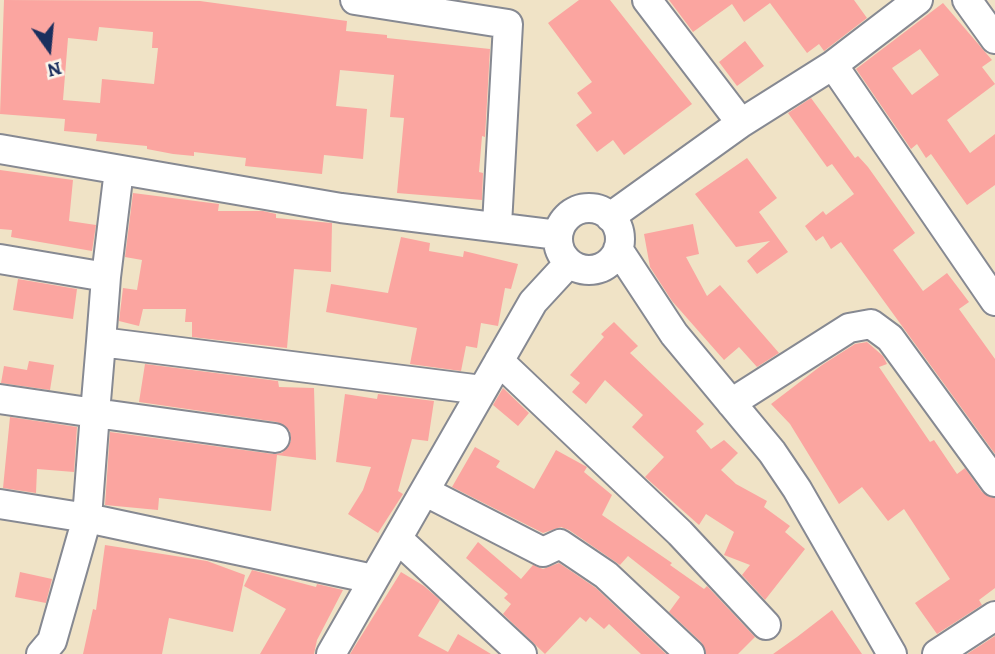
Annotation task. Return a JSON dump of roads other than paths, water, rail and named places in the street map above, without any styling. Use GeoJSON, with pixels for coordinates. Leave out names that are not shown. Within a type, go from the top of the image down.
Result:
{"type":"FeatureCollection","features":[{"type":"Feature","properties":{"kind":"street"},"geometry":{"type":"LineString","coordinates":[[355,0],[509,12],[497,225]]}},
{"type":"Feature","properties":{"kind":"street"},"geometry":{"type":"LineString","coordinates":[[647,0],[741,123]]}},
{"type":"Feature","properties":{"kind":"street"},"geometry":{"type":"LineString","coordinates":[[610,217],[741,123],[833,65],[886,10],[918,0]]}},
{"type":"Feature","properties":{"kind":"street"},"geometry":{"type":"LineString","coordinates":[[967,0],[995,38]]}},
{"type":"Feature","properties":{"kind":"street"},"geometry":{"type":"LineString","coordinates":[[833,65],[995,301]]}},
{"type":"Feature","properties":{"kind":"street"},"geometry":{"type":"LineString","coordinates":[[0,149],[341,208],[497,225],[558,235]]}},
{"type":"Feature","properties":{"kind":"street"},"geometry":{"type":"LineString","coordinates":[[41,654],[52,641],[86,518],[106,277],[119,170]]}},
{"type":"Feature","properties":{"kind":"street"},"geometry":{"type":"LineString","coordinates":[[589,208],[610,217],[619,233],[618,249],[612,259],[591,270],[569,263],[558,246],[558,235],[561,225],[578,210],[589,208]]}},
{"type":"Feature","properties":{"kind":"street"},"geometry":{"type":"LineString","coordinates":[[618,249],[674,334],[797,489],[892,654]]}},
{"type":"Feature","properties":{"kind":"street"},"geometry":{"type":"LineString","coordinates":[[0,259],[106,277]]}},
{"type":"Feature","properties":{"kind":"street"},"geometry":{"type":"LineString","coordinates":[[331,654],[373,579],[399,540],[533,302],[569,263]]}},
{"type":"Feature","properties":{"kind":"street"},"geometry":{"type":"LineString","coordinates":[[731,403],[849,328],[871,324],[890,338],[995,482]]}},
{"type":"Feature","properties":{"kind":"street"},"geometry":{"type":"LineString","coordinates":[[101,342],[482,390]]}},
{"type":"Feature","properties":{"kind":"street"},"geometry":{"type":"LineString","coordinates":[[499,361],[680,533],[766,625]]}},
{"type":"Feature","properties":{"kind":"street"},"geometry":{"type":"LineString","coordinates":[[0,399],[275,438]]}},
{"type":"Feature","properties":{"kind":"street"},"geometry":{"type":"LineString","coordinates":[[426,492],[543,552],[560,544],[606,575],[690,654]]}},
{"type":"Feature","properties":{"kind":"street"},"geometry":{"type":"LineString","coordinates":[[0,504],[86,518],[373,579]]}},
{"type":"Feature","properties":{"kind":"street"},"geometry":{"type":"LineString","coordinates":[[399,540],[522,654]]}},
{"type":"Feature","properties":{"kind":"street"},"geometry":{"type":"LineString","coordinates":[[937,654],[995,616]]}}]}
